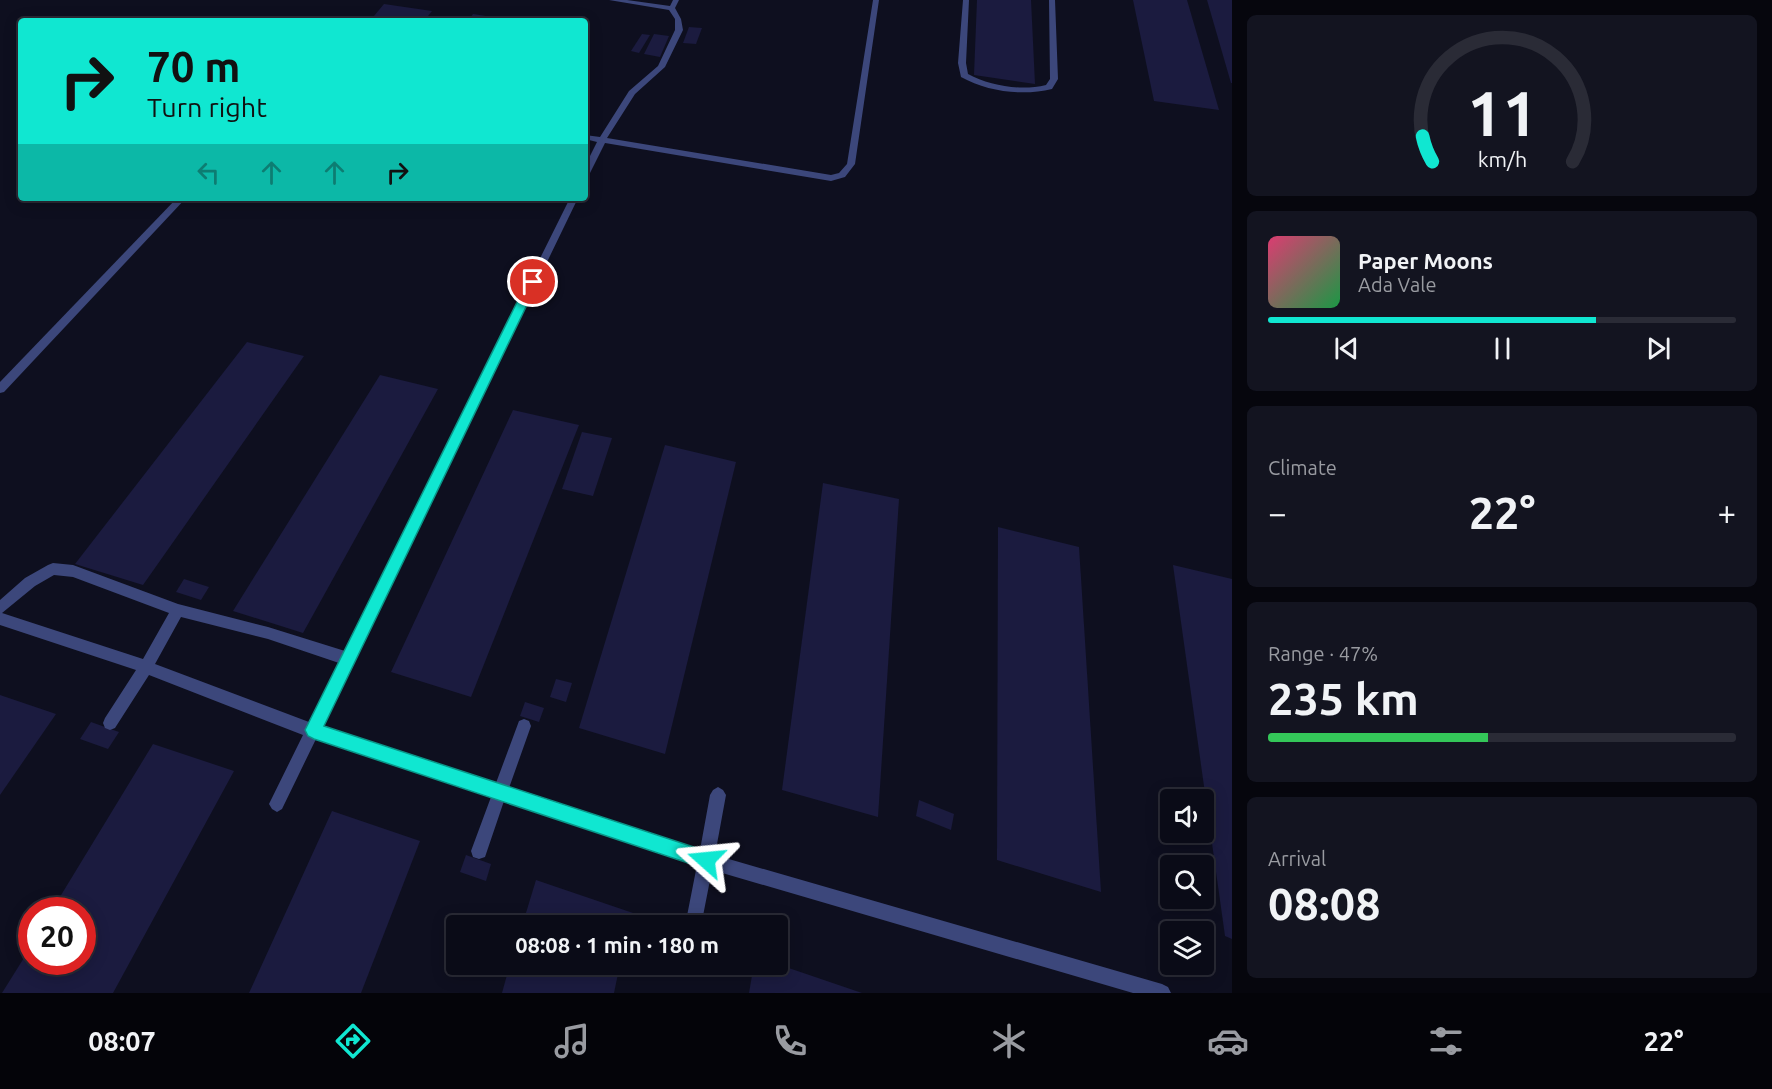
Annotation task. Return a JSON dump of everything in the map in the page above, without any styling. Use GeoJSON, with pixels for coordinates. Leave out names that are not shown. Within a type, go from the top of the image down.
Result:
{"type":"FeatureCollection","features":[{"type":"Feature","properties":{"kind":"lane"},"geometry":{"type":"LineString","coordinates":[[612,0],[672,8]]}},
{"type":"Feature","properties":{"kind":"lane"},"geometry":{"type":"LineString","coordinates":[[672,8],[676,0]]}},
{"type":"Feature","properties":{"kind":"lane"},"geometry":{"type":"LineString","coordinates":[[588,138],[831,178],[842,175],[850,164],[876,0]]}},
{"type":"Feature","properties":{"kind":"lane"},"geometry":{"type":"LineString","coordinates":[[966,0],[962,63],[964,75],[972,81],[995,86],[1031,89],[1049,87],[1054,79],[1052,0]]}},
{"type":"Feature","properties":{"kind":"lane"},"geometry":{"type":"LineString","coordinates":[[588,169],[602,140],[632,93],[661,67],[679,30],[678,20],[672,8]]}},
{"type":"Feature","properties":{"kind":"lane"},"geometry":{"type":"LineString","coordinates":[[0,389],[179,201]]}},
{"type":"Feature","properties":{"kind":"lane"},"geometry":{"type":"LineString","coordinates":[[277,804],[573,201]]}},
{"type":"Feature","properties":{"kind":"lane"},"geometry":{"type":"LineString","coordinates":[[0,608],[30,582],[53,569],[73,572],[178,609],[349,658]]}},
{"type":"Feature","properties":{"kind":"lane"},"geometry":{"type":"LineString","coordinates":[[110,723],[146,667],[178,609]]}},
{"type":"Feature","properties":{"kind":"lane"},"geometry":{"type":"LineString","coordinates":[[0,619],[146,667],[314,730],[706,860],[1162,993]]}},
{"type":"Feature","properties":{"kind":"lane"},"geometry":{"type":"LineString","coordinates":[[479,851],[524,726]]}},
{"type":"Feature","properties":{"kind":"lane"},"geometry":{"type":"LineString","coordinates":[[695,915],[718,795]]}},
{"type":"Feature","properties":{"kind":"building"},"geometry":{"type":"Polygon","coordinates":[[[977,0],[1031,0],[1035,84],[974,75],[977,0]]]}},
{"type":"Feature","properties":{"kind":"building"},"geometry":{"type":"Polygon","coordinates":[[[1133,0],[1187,0],[1219,110],[1154,101],[1133,0]]]}},
{"type":"Feature","properties":{"kind":"building"},"geometry":{"type":"Polygon","coordinates":[[[1207,0],[1232,0],[1232,83],[1231,83],[1207,0]]]}},
{"type":"Feature","properties":{"kind":"building"},"geometry":{"type":"Polygon","coordinates":[[[384,4],[432,11],[426,18],[374,16],[384,4]]]}},
{"type":"Feature","properties":{"kind":"building"},"geometry":{"type":"Polygon","coordinates":[[[473,14],[499,18],[470,18],[473,14]]]}},
{"type":"Feature","properties":{"kind":"building"},"geometry":{"type":"Polygon","coordinates":[[[689,27],[702,28],[696,44],[683,43],[689,27]]]}},
{"type":"Feature","properties":{"kind":"building"},"geometry":{"type":"Polygon","coordinates":[[[642,34],[650,35],[639,53],[631,51],[642,34]]]}},
{"type":"Feature","properties":{"kind":"building"},"geometry":{"type":"Polygon","coordinates":[[[654,34],[669,36],[660,57],[644,54],[654,34]]]}},
{"type":"Feature","properties":{"kind":"building"},"geometry":{"type":"Polygon","coordinates":[[[247,342],[304,356],[143,585],[75,564],[247,342]]]}},
{"type":"Feature","properties":{"kind":"building"},"geometry":{"type":"Polygon","coordinates":[[[380,375],[438,389],[303,633],[233,611],[380,375]]]}},
{"type":"Feature","properties":{"kind":"building"},"geometry":{"type":"Polygon","coordinates":[[[513,410],[579,425],[471,697],[391,672],[513,410]]]}},
{"type":"Feature","properties":{"kind":"building"},"geometry":{"type":"Polygon","coordinates":[[[582,432],[612,438],[593,496],[562,489],[582,432]]]}},
{"type":"Feature","properties":{"kind":"building"},"geometry":{"type":"Polygon","coordinates":[[[665,445],[736,462],[665,754],[579,728],[665,445]]]}},
{"type":"Feature","properties":{"kind":"building"},"geometry":{"type":"Polygon","coordinates":[[[823,483],[899,499],[878,817],[782,790],[823,483]]]}},
{"type":"Feature","properties":{"kind":"building"},"geometry":{"type":"Polygon","coordinates":[[[998,527],[1079,547],[1101,892],[997,860],[998,527]]]}},
{"type":"Feature","properties":{"kind":"building"},"geometry":{"type":"Polygon","coordinates":[[[1173,565],[1232,579],[1232,939],[1225,936],[1212,843],[1214,843],[1214,789],[1204,789],[1173,565]]]}},
{"type":"Feature","properties":{"kind":"building"},"geometry":{"type":"Polygon","coordinates":[[[184,579],[209,587],[201,600],[176,592],[184,579]]]}},
{"type":"Feature","properties":{"kind":"building"},"geometry":{"type":"Polygon","coordinates":[[[556,679],[572,683],[566,702],[550,697],[556,679]]]}},
{"type":"Feature","properties":{"kind":"building"},"geometry":{"type":"Polygon","coordinates":[[[0,695],[56,714],[0,795],[0,695]]]}},
{"type":"Feature","properties":{"kind":"building"},"geometry":{"type":"Polygon","coordinates":[[[525,702],[544,708],[539,722],[520,716],[525,702]]]}},
{"type":"Feature","properties":{"kind":"building"},"geometry":{"type":"Polygon","coordinates":[[[91,722],[119,732],[108,749],[80,739],[91,722]]]}},
{"type":"Feature","properties":{"kind":"building"},"geometry":{"type":"Polygon","coordinates":[[[153,744],[234,771],[113,993],[2,993],[18,967],[18,975],[96,975],[96,897],[60,897],[153,744]]]}},
{"type":"Feature","properties":{"kind":"building"},"geometry":{"type":"Polygon","coordinates":[[[919,800],[954,814],[951,830],[916,816],[919,800]]]}},
{"type":"Feature","properties":{"kind":"building"},"geometry":{"type":"Polygon","coordinates":[[[332,811],[420,841],[361,993],[249,993],[332,811]]]}},
{"type":"Feature","properties":{"kind":"building"},"geometry":{"type":"Polygon","coordinates":[[[466,855],[491,864],[486,881],[460,872],[466,855]]]}},
{"type":"Feature","properties":{"kind":"building"},"geometry":{"type":"Polygon","coordinates":[[[536,880],[633,913],[633,915],[525,915],[536,880]]]}},
{"type":"Feature","properties":{"kind":"building"},"geometry":{"type":"Polygon","coordinates":[[[788,968],[862,993],[749,993],[752,975],[788,975],[788,968]]]}},
{"type":"Feature","properties":{"kind":"building"},"geometry":{"type":"Polygon","coordinates":[[[507,975],[618,975],[614,993],[502,993],[507,975]]]}},
{"type":"Feature","properties":{"kind":"route"},"geometry":{"type":"LineString","coordinates":[[533,282],[314,730],[706,860]]}}]}
